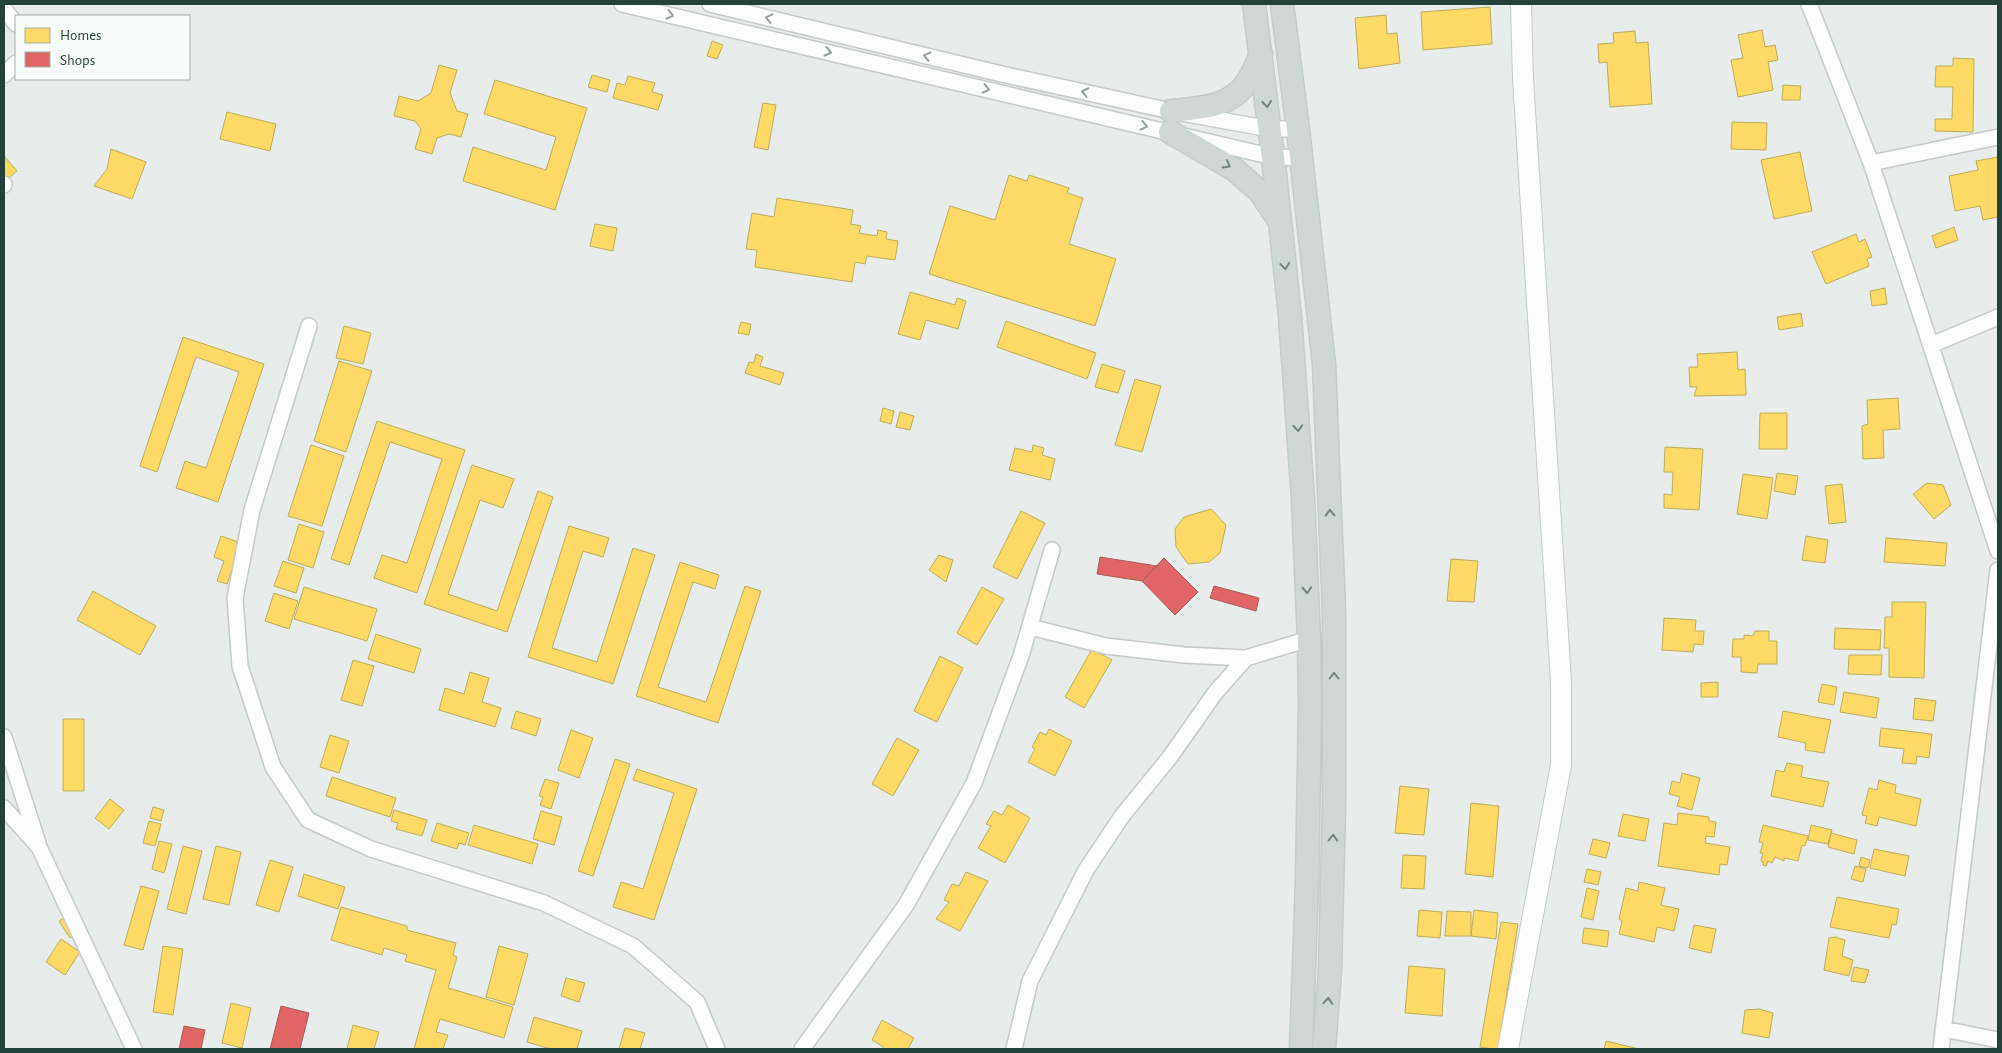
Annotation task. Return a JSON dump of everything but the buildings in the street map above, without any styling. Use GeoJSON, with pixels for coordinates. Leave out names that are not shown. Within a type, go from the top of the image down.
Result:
{"type":"FeatureCollection","features":[{"type":"Feature","properties":{"kind":"main road"},"geometry":{"type":"LineString","coordinates":[[1254,4],[1270,129],[1292,354],[1309,639],[1307,873],[1302,1049]]}},
{"type":"Feature","properties":{"kind":"main road"},"geometry":{"type":"LineString","coordinates":[[1282,4],[1302,158],[1324,364],[1334,610],[1334,806],[1330,971],[1324,1049]]}},
{"type":"Feature","properties":{"kind":"main road"},"geometry":{"type":"LineString","coordinates":[[1170,122],[1230,100],[1247,82],[1261,54]]}},
{"type":"Feature","properties":{"kind":"main road"},"geometry":{"type":"LineString","coordinates":[[1170,122],[1235,170],[1260,192],[1280,222]]}},
{"type":"Feature","properties":{"kind":"street"},"geometry":{"type":"LineString","coordinates":[[622,4],[1170,122],[1270,129],[1298,129]]}},
{"type":"Feature","properties":{"kind":"street"},"geometry":{"type":"LineString","coordinates":[[710,4],[1006,74],[1170,122],[1273,157],[1302,158]]}},
{"type":"Feature","properties":{"kind":"street"},"geometry":{"type":"LineString","coordinates":[[1508,1049],[1561,765],[1561,682],[1523,78],[1521,4]]}},
{"type":"Feature","properties":{"kind":"street"},"geometry":{"type":"LineString","coordinates":[[1809,4],[1871,163],[1998,551]]}},
{"type":"Feature","properties":{"kind":"street"},"geometry":{"type":"LineString","coordinates":[[4,9],[15,23]]}},
{"type":"Feature","properties":{"kind":"street"},"geometry":{"type":"LineString","coordinates":[[4,75],[15,64]]}},
{"type":"Feature","properties":{"kind":"street"},"geometry":{"type":"LineString","coordinates":[[1871,163],[1998,137]]}},
{"type":"Feature","properties":{"kind":"street"},"geometry":{"type":"LineString","coordinates":[[1931,345],[1998,317]]}},
{"type":"Feature","properties":{"kind":"street"},"geometry":{"type":"LineString","coordinates":[[309,326],[252,510],[235,598],[240,666],[273,767],[308,820],[371,849],[544,903],[633,946],[697,1002],[717,1049]]}},
{"type":"Feature","properties":{"kind":"street"},"geometry":{"type":"LineString","coordinates":[[802,1049],[906,905],[974,783],[1021,656],[1052,550]]}},
{"type":"Feature","properties":{"kind":"street"},"geometry":{"type":"LineString","coordinates":[[1941,1049],[1998,570]]}},
{"type":"Feature","properties":{"kind":"street"},"geometry":{"type":"LineString","coordinates":[[1030,627],[1106,646],[1184,655],[1246,658],[1309,639]]}},
{"type":"Feature","properties":{"kind":"street"},"geometry":{"type":"LineString","coordinates":[[1014,1049],[1030,981],[1086,870],[1122,816],[1170,757],[1215,693],[1246,658]]}},
{"type":"Feature","properties":{"kind":"street"},"geometry":{"type":"LineString","coordinates":[[4,737],[39,847],[134,1049]]}},
{"type":"Feature","properties":{"kind":"street"},"geometry":{"type":"LineString","coordinates":[[4,808],[39,847]]}},
{"type":"Feature","properties":{"kind":"street"},"geometry":{"type":"LineString","coordinates":[[1943,1029],[1998,1040]]}}]}
